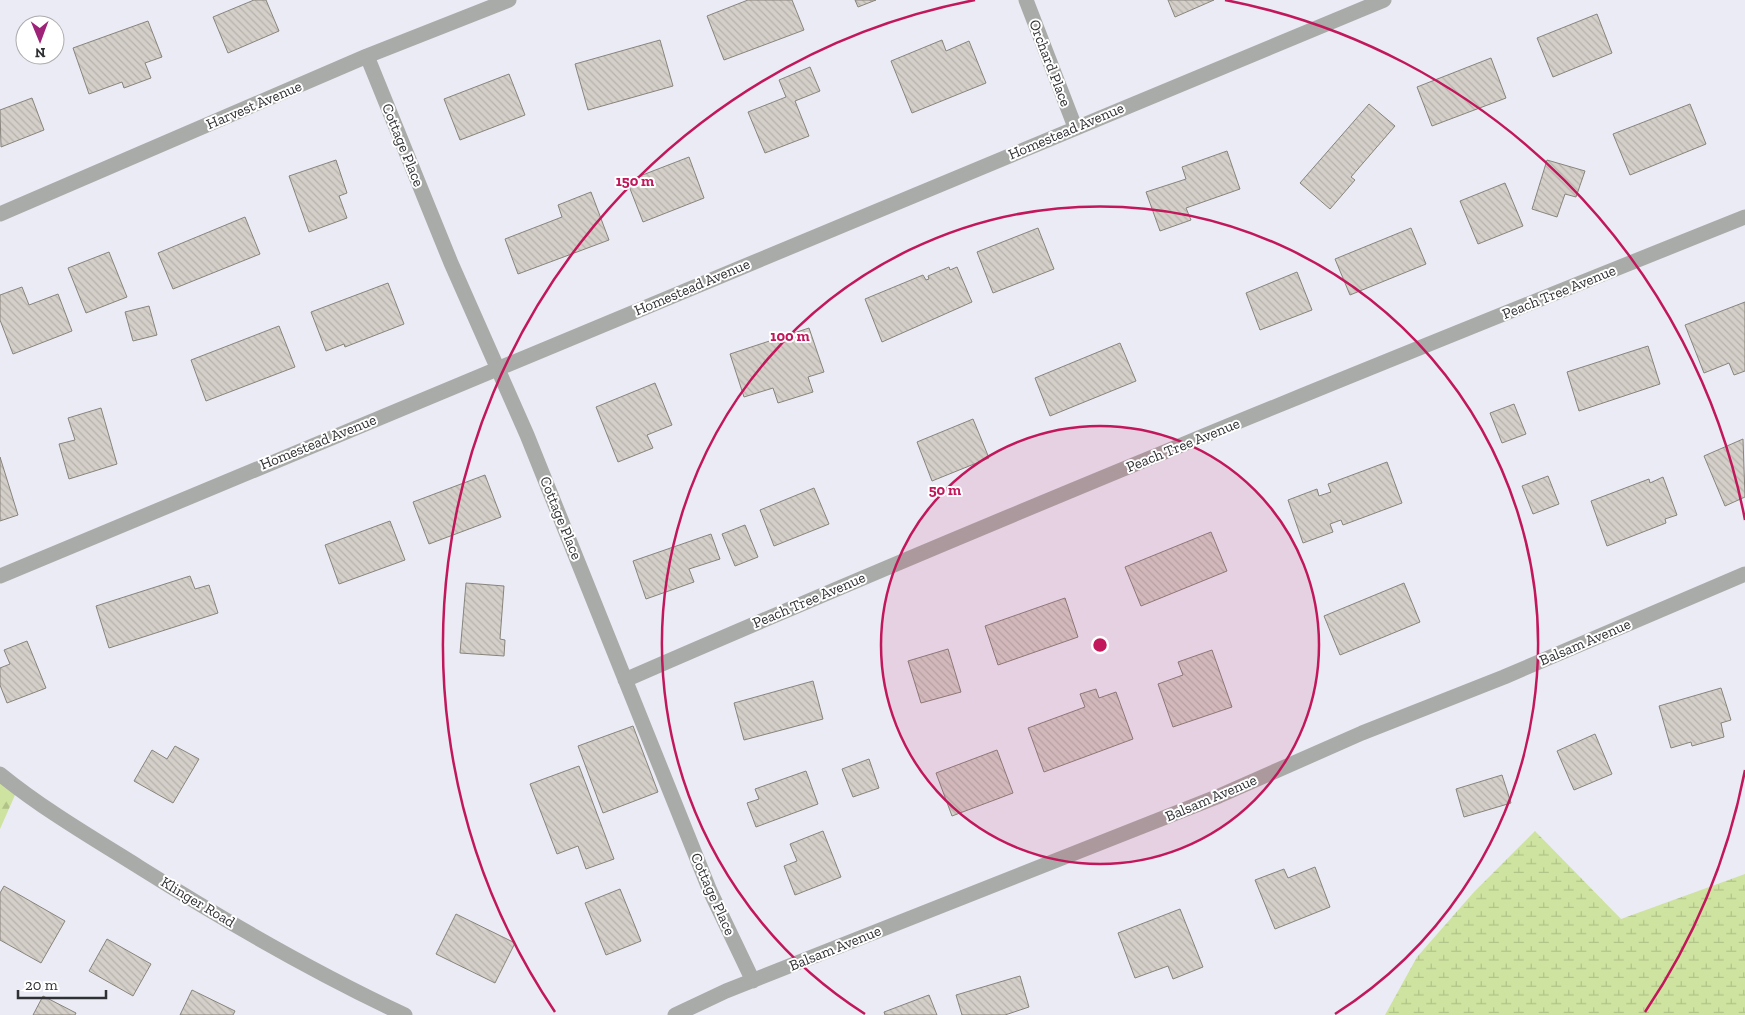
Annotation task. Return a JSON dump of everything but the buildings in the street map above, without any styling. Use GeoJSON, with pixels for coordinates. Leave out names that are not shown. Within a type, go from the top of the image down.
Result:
{"type":"FeatureCollection","features":[{"type":"Feature","properties":{"kind":"street","name":"Harvest Avenue"},"geometry":{"type":"LineString","coordinates":[[0,214],[367,56],[509,0]]}},
{"type":"Feature","properties":{"kind":"street","name":"Orchard Place"},"geometry":{"type":"LineString","coordinates":[[1026,0],[1075,127]]}},
{"type":"Feature","properties":{"kind":"street","name":"Homestead Avenue"},"geometry":{"type":"LineString","coordinates":[[0,576],[1384,0]]}},
{"type":"Feature","properties":{"kind":"street","name":"Cottage Place"},"geometry":{"type":"LineString","coordinates":[[367,56],[451,263],[527,435],[710,891],[753,981]]}},
{"type":"Feature","properties":{"kind":"street","name":"Peach Tree Avenue"},"geometry":{"type":"LineString","coordinates":[[625,680],[871,574],[1384,362],[1745,217]]}},
{"type":"Feature","properties":{"kind":"street","name":"Balsam Avenue"},"geometry":{"type":"LineString","coordinates":[[675,1015],[753,981],[1218,796],[1362,733],[1504,677],[1745,574]]}},
{"type":"Feature","properties":{"kind":"street","name":"Klinger Road"},"geometry":{"type":"LineString","coordinates":[[0,774],[33,801],[284,954],[405,1015]]}},
{"type":"Feature","properties":{"kind":"green space"},"geometry":{"type":"Polygon","coordinates":[[[0,771],[19,786],[0,829],[0,771]]]}},
{"type":"Feature","properties":{"kind":"green space"},"geometry":{"type":"Polygon","coordinates":[[[1535,831],[1621,919],[1745,874],[1745,1015],[1385,1015],[1417,957],[1474,892],[1535,831]]]}}]}
